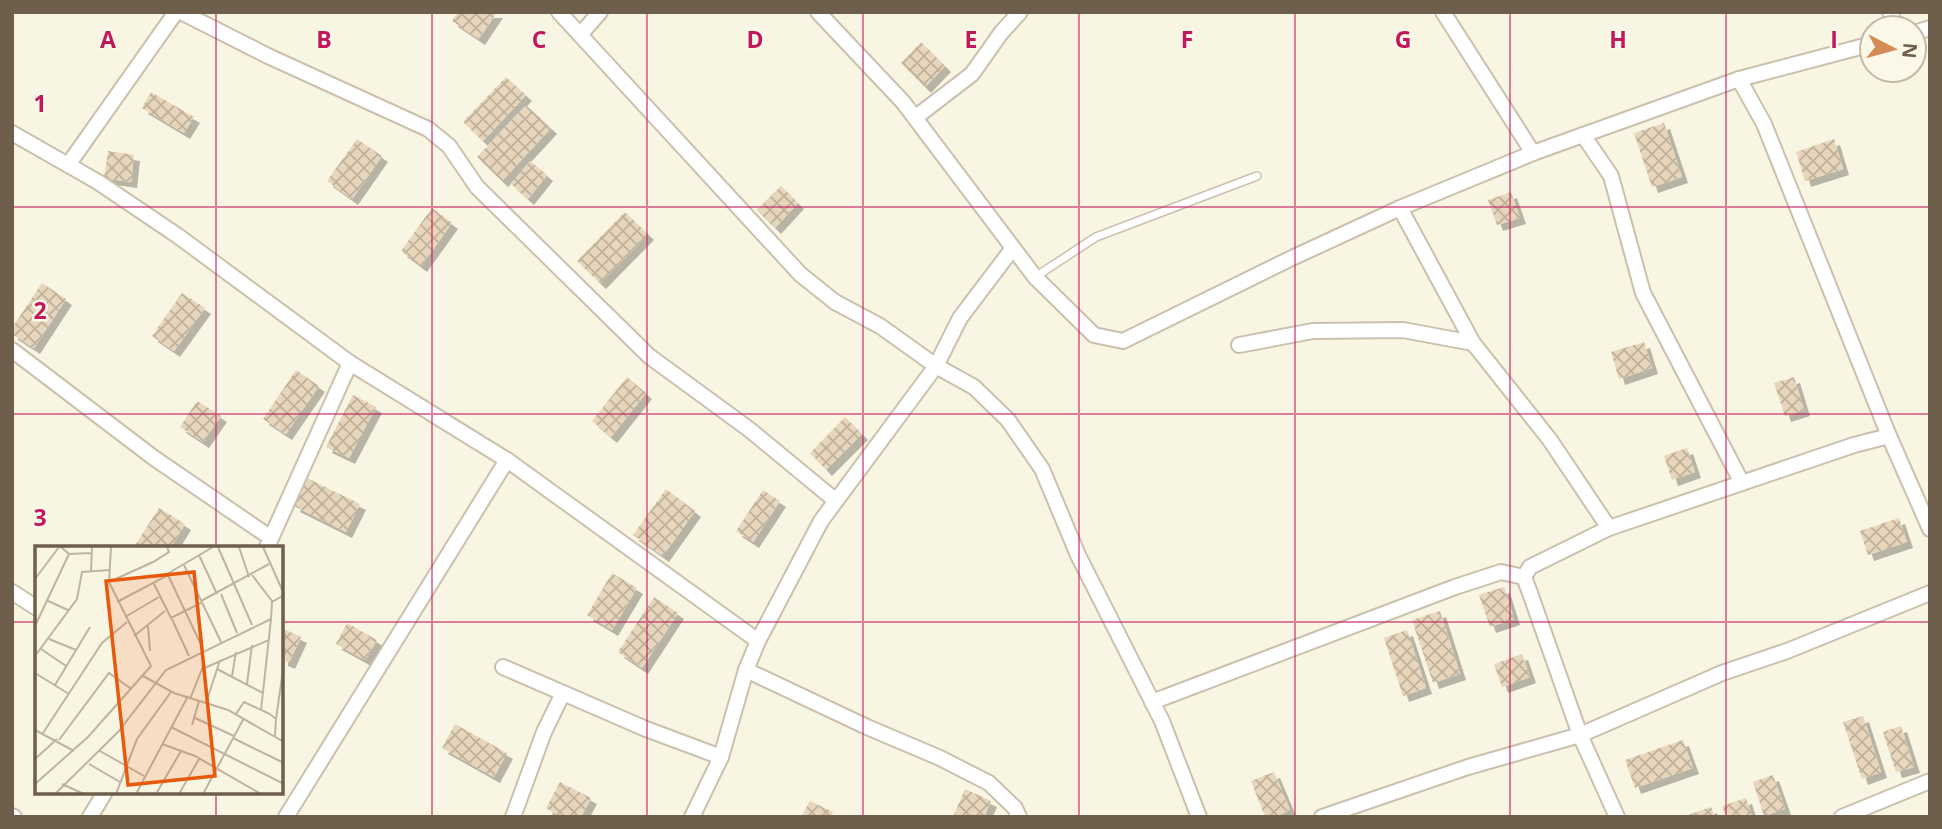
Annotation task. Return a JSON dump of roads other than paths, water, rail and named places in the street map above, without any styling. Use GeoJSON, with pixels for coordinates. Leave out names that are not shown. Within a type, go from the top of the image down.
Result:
{"type":"FeatureCollection","features":[{"type":"Feature","properties":{"kind":"street"},"geometry":{"type":"LineString","coordinates":[[68,165],[178,12],[428,130],[449,146],[477,187],[649,356],[750,430],[836,501]]}},
{"type":"Feature","properties":{"kind":"street"},"geometry":{"type":"LineString","coordinates":[[559,12],[800,274],[835,302],[880,326],[936,366],[974,387],[1008,420],[1042,469],[1078,555],[1152,702],[1199,817]]}},
{"type":"Feature","properties":{"kind":"street"},"geometry":{"type":"LineString","coordinates":[[580,35],[600,12]]}},
{"type":"Feature","properties":{"kind":"street"},"geometry":{"type":"LineString","coordinates":[[818,12],[916,117],[1035,277],[1094,335],[1123,341],[1400,208],[1533,153],[1739,79],[1858,48]]}},
{"type":"Feature","properties":{"kind":"street"},"geometry":{"type":"LineString","coordinates":[[916,117],[972,74],[1001,33],[1020,12]]}},
{"type":"Feature","properties":{"kind":"street"},"geometry":{"type":"LineString","coordinates":[[1443,12],[1533,153]]}},
{"type":"Feature","properties":{"kind":"street"},"geometry":{"type":"LineString","coordinates":[[1739,79],[1764,124],[1889,436],[1930,529]]}},
{"type":"Feature","properties":{"kind":"street"},"geometry":{"type":"LineString","coordinates":[[12,133],[68,165],[178,236],[350,363],[507,460],[758,641]]}},
{"type":"Feature","properties":{"kind":"street"},"geometry":{"type":"LineString","coordinates":[[1583,135],[1611,176],[1643,293],[1742,483]]}},
{"type":"Feature","properties":{"kind":"street"},"geometry":{"type":"LineString","coordinates":[[1400,208],[1473,343],[1550,440],[1609,527]]}},
{"type":"Feature","properties":{"kind":"street"},"geometry":{"type":"LineString","coordinates":[[692,817],[721,757],[746,670],[758,641],[821,521],[936,366],[960,318],[1013,248]]}},
{"type":"Feature","properties":{"kind":"street"},"geometry":{"type":"LineString","coordinates":[[1239,345],[1313,331],[1403,330],[1473,343]]}},
{"type":"Feature","properties":{"kind":"street"},"geometry":{"type":"LineString","coordinates":[[12,350],[269,543],[350,363]]}},
{"type":"Feature","properties":{"kind":"street"},"geometry":{"type":"LineString","coordinates":[[1618,817],[1580,735],[1524,578],[1530,567],[1609,527],[1854,445],[1889,436]]}},
{"type":"Feature","properties":{"kind":"street"},"geometry":{"type":"LineString","coordinates":[[286,817],[507,460]]}},
{"type":"Feature","properties":{"kind":"street"},"geometry":{"type":"LineString","coordinates":[[1152,702],[1455,587],[1501,572],[1524,578]]}},
{"type":"Feature","properties":{"kind":"street"},"geometry":{"type":"LineString","coordinates":[[12,592],[35,607]]}},
{"type":"Feature","properties":{"kind":"street"},"geometry":{"type":"LineString","coordinates":[[1322,817],[1468,767],[1580,735],[1722,673],[1787,651],[1930,593]]}},
{"type":"Feature","properties":{"kind":"street"},"geometry":{"type":"LineString","coordinates":[[503,667],[721,757]]}},
{"type":"Feature","properties":{"kind":"street"},"geometry":{"type":"LineString","coordinates":[[746,670],[989,783],[1015,808],[1019,817]]}},
{"type":"Feature","properties":{"kind":"street"},"geometry":{"type":"LineString","coordinates":[[513,817],[544,732],[563,693]]}},
{"type":"Feature","properties":{"kind":"street"},"geometry":{"type":"LineString","coordinates":[[1842,817],[1930,781]]}},
{"type":"Feature","properties":{"kind":"street"},"geometry":{"type":"LineString","coordinates":[[90,817],[105,794]]}},
{"type":"Feature","properties":{"kind":"lane"},"geometry":{"type":"LineString","coordinates":[[1035,277],[1096,237],[1256,176]]}}]}
